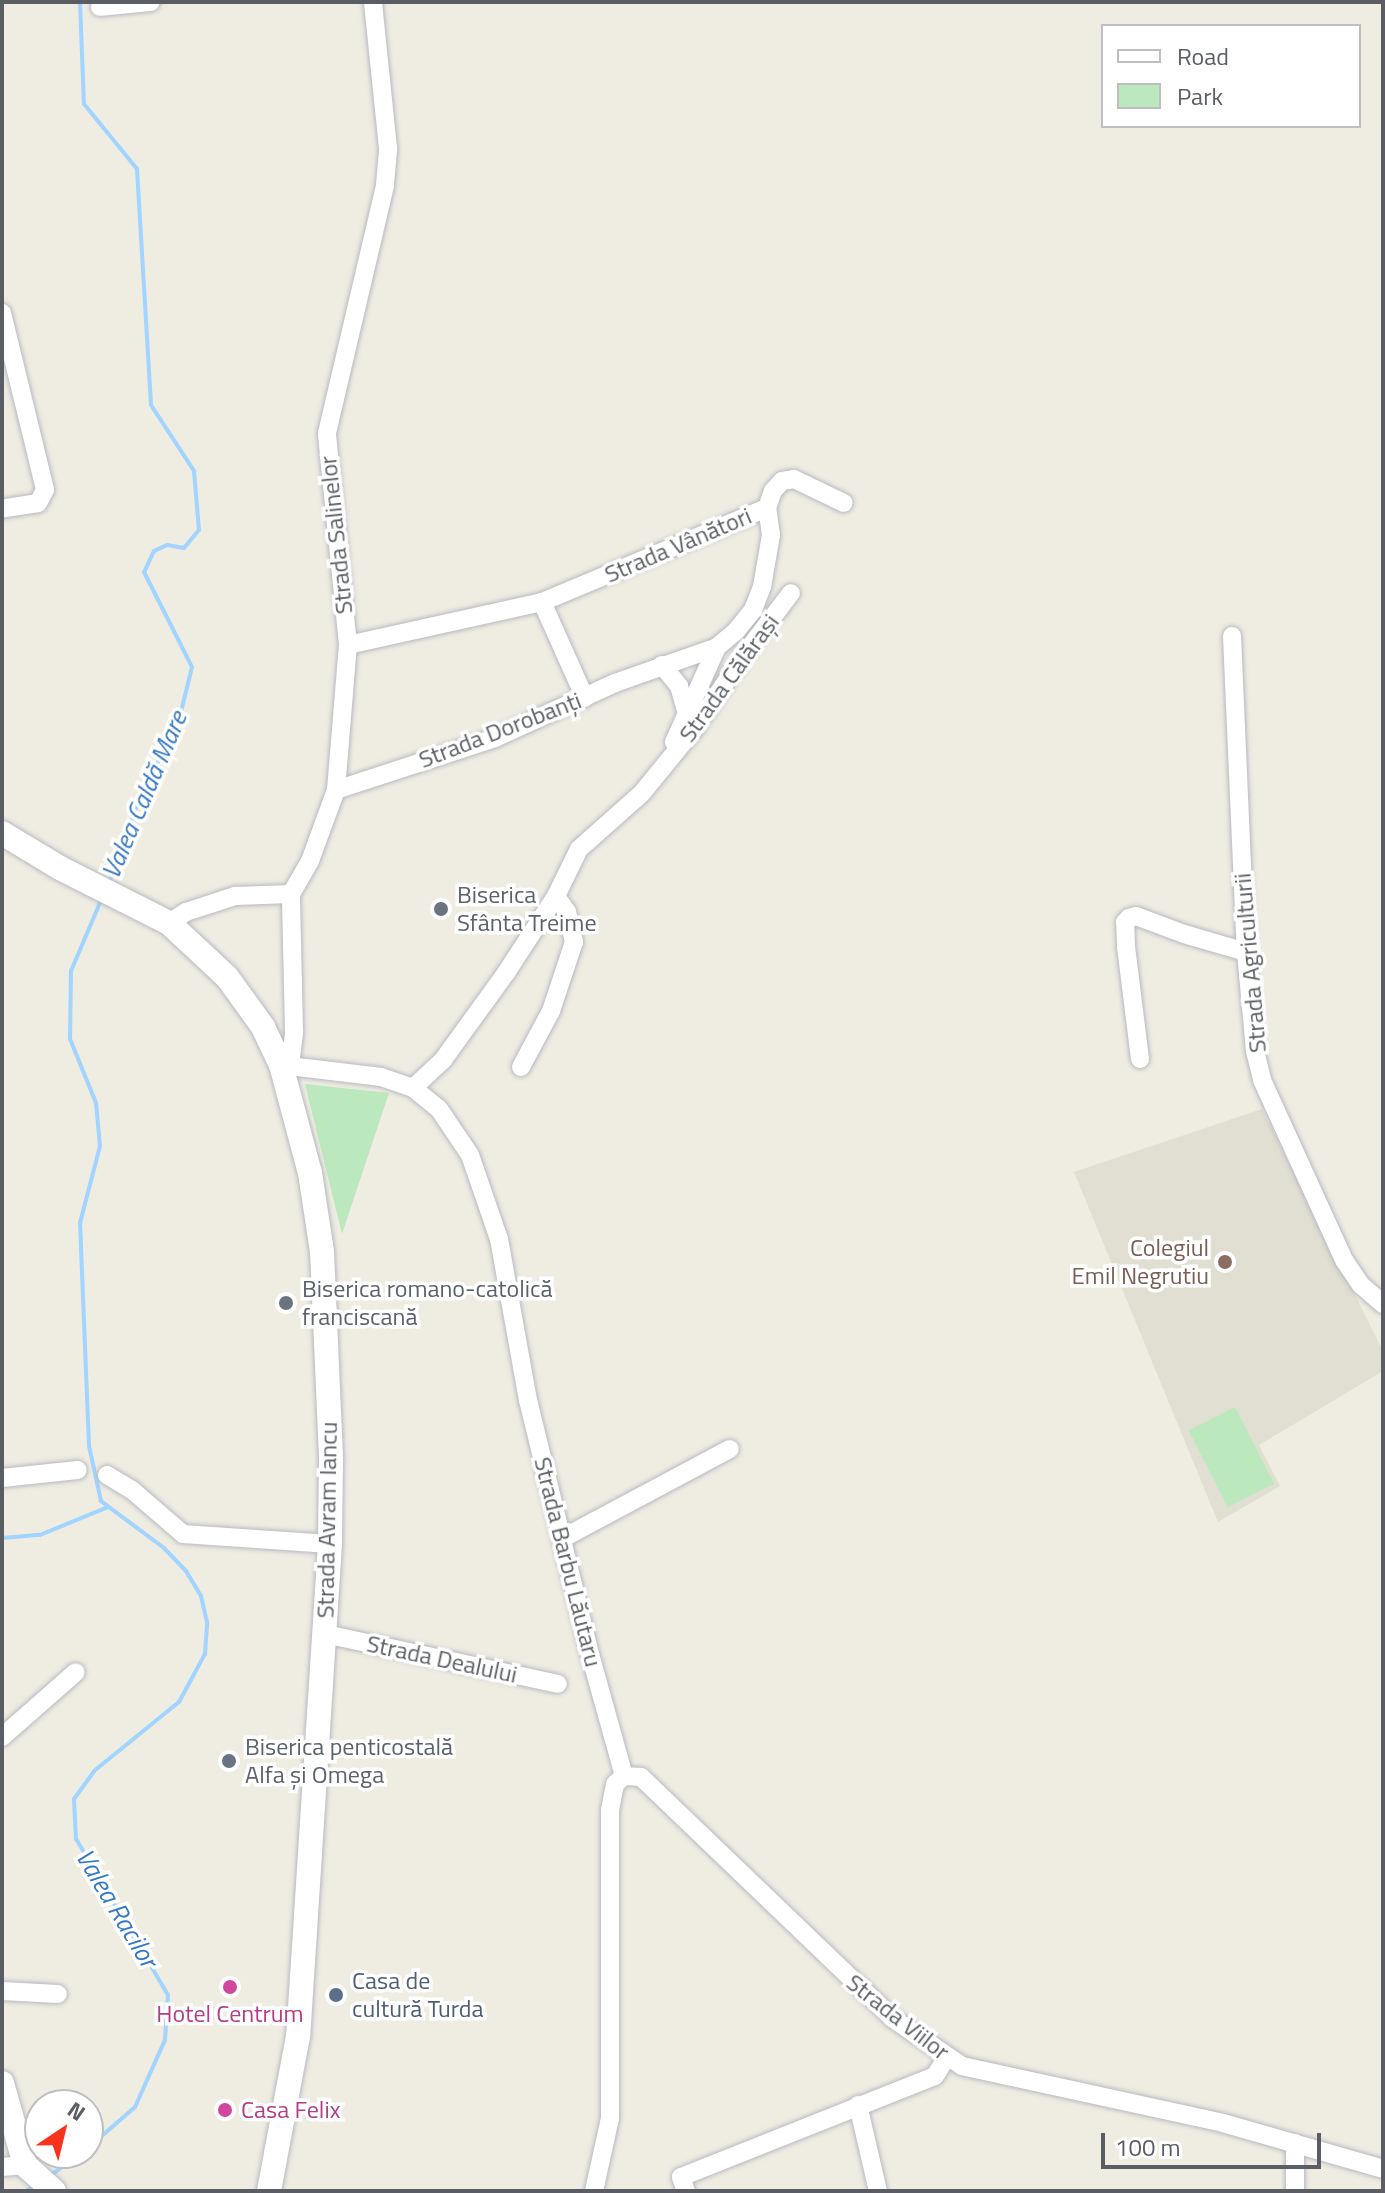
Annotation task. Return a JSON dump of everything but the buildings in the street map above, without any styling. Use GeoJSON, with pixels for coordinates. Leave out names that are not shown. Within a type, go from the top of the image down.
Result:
{"type":"FeatureCollection","features":[{"type":"Feature","properties":{"kind":"main road"},"geometry":{"type":"LineString","coordinates":[[2,833],[60,868]]}},
{"type":"Feature","properties":{"kind":"main road"},"geometry":{"type":"LineString","coordinates":[[2,847],[60,868]]}},
{"type":"Feature","properties":{"kind":"main road","name":"Strada Avram Iancu"},"geometry":{"type":"LineString","coordinates":[[60,868],[133,902],[169,923],[204,952],[236,988],[285,1065],[310,1173],[322,1251],[331,1459],[330,1544],[298,2036],[269,2191]]}},
{"type":"Feature","properties":{"kind":"main road"},"geometry":{"type":"LineString","coordinates":[[2,2083],[19,2168],[54,2191]]}},
{"type":"Feature","properties":{"kind":"main road","name":"Strada Avram Iancu"},"geometry":{"type":"LineString","coordinates":[[255,2191],[274,2161]]}},
{"type":"Feature","properties":{"kind":"street"},"geometry":{"type":"LineString","coordinates":[[100,7],[151,2]]}},
{"type":"Feature","properties":{"kind":"street","name":"Strada Salinelor"},"geometry":{"type":"LineString","coordinates":[[291,894],[310,861],[336,790],[348,645],[327,433],[385,185],[388,148],[373,2]]}},
{"type":"Feature","properties":{"kind":"street"},"geometry":{"type":"LineString","coordinates":[[2,313],[45,490],[38,503],[2,509]]}},
{"type":"Feature","properties":{"kind":"street","name":"Strada Vânători"},"geometry":{"type":"LineString","coordinates":[[348,645],[542,602],[767,508],[773,491],[782,481],[794,479],[844,503]]}},
{"type":"Feature","properties":{"kind":"street","name":"Strada Dorobanți"},"geometry":{"type":"LineString","coordinates":[[336,790],[495,738],[662,665],[717,647],[736,631],[753,610],[762,587],[771,535],[767,508]]}},
{"type":"Feature","properties":{"kind":"street","name":"Strada Călărași"},"geometry":{"type":"LineString","coordinates":[[413,1088],[443,1060],[556,896],[579,849],[642,793],[791,593]]}},
{"type":"Feature","properties":{"kind":"street"},"geometry":{"type":"LineString","coordinates":[[542,602],[585,698]]}},
{"type":"Feature","properties":{"kind":"street","name":"Strada Agriculturii"},"geometry":{"type":"LineString","coordinates":[[1232,636],[1246,952],[1250,1010],[1262,1080],[1344,1260],[1361,1285],[1383,1304]]}},
{"type":"Feature","properties":{"kind":"street","name":"Strada Călărași"},"geometry":{"type":"LineString","coordinates":[[666,762],[663,756],[680,734],[686,710],[717,647]]}},
{"type":"Feature","properties":{"kind":"street"},"geometry":{"type":"LineString","coordinates":[[662,665],[679,686],[686,710]]}},
{"type":"Feature","properties":{"kind":"street"},"geometry":{"type":"LineString","coordinates":[[169,923],[186,912],[235,896],[291,894],[294,1031],[285,1065]]}},
{"type":"Feature","properties":{"kind":"street"},"geometry":{"type":"LineString","coordinates":[[521,1067],[551,1011],[574,942],[567,912],[556,896]]}},
{"type":"Feature","properties":{"kind":"street"},"geometry":{"type":"LineString","coordinates":[[1140,1059],[1125,922],[1136,916],[1246,952]]}},
{"type":"Feature","properties":{"kind":"street","name":"Strada Barbu Lăutaru"},"geometry":{"type":"LineString","coordinates":[[285,1065],[381,1077],[413,1088],[456,1130],[470,1155],[499,1239],[528,1400],[624,1776]]}},
{"type":"Feature","properties":{"kind":"street"},"geometry":{"type":"LineString","coordinates":[[563,1538],[730,1449]]}},
{"type":"Feature","properties":{"kind":"street"},"geometry":{"type":"LineString","coordinates":[[2,1478],[78,1470]]}},
{"type":"Feature","properties":{"kind":"street"},"geometry":{"type":"LineString","coordinates":[[107,1475],[132,1490],[183,1534],[330,1544]]}},
{"type":"Feature","properties":{"kind":"street","name":"Strada Dealului"},"geometry":{"type":"LineString","coordinates":[[325,1634],[558,1684]]}},
{"type":"Feature","properties":{"kind":"street"},"geometry":{"type":"LineString","coordinates":[[2,1737],[76,1672]]}},
{"type":"Feature","properties":{"kind":"street"},"geometry":{"type":"LineString","coordinates":[[594,2191],[610,2118],[610,1810],[615,1784],[624,1776]]}},
{"type":"Feature","properties":{"kind":"street","name":"Strada Viilor"},"geometry":{"type":"LineString","coordinates":[[624,1776],[641,1777],[849,1980],[892,2018],[947,2057],[991,2074],[1223,2123],[1383,2169]]}},
{"type":"Feature","properties":{"kind":"street"},"geometry":{"type":"LineString","coordinates":[[2,1991],[58,1994]]}},
{"type":"Feature","properties":{"kind":"street"},"geometry":{"type":"LineString","coordinates":[[686,2191],[681,2177],[935,2076],[947,2057]]}},
{"type":"Feature","properties":{"kind":"street"},"geometry":{"type":"LineString","coordinates":[[858,2105],[878,2191]]}},
{"type":"Feature","properties":{"kind":"street"},"geometry":{"type":"LineString","coordinates":[[1295,2143],[1295,2191]]}},
{"type":"Feature","properties":{"kind":"shaded area","name":"Colegiul Emil Negrutiu"},"geometry":{"type":"Polygon","coordinates":[[[1262,1109],[1383,1351],[1383,1371],[1259,1445],[1280,1486],[1218,1522],[1074,1172],[1262,1109]]]}},
{"type":"Feature","properties":{"kind":"green space"},"geometry":{"type":"Polygon","coordinates":[[[305,1084],[389,1093],[342,1234],[305,1084]]]}},
{"type":"Feature","properties":{"kind":"green space"},"geometry":{"type":"Polygon","coordinates":[[[1235,1407],[1274,1484],[1228,1507],[1189,1431],[1235,1407]]]}},
{"type":"Feature","properties":{"kind":"waterway","name":"Valea Caldă Mare"},"geometry":{"type":"LineString","coordinates":[[80,2],[84,104],[137,169],[151,405],[194,471],[199,530],[184,548],[167,545],[154,551],[144,572],[192,667],[177,728],[144,786],[109,882]]}},
{"type":"Feature","properties":{"kind":"waterway","name":"Valea Racilor"},"geometry":{"type":"LineString","coordinates":[[102,898],[71,971],[70,1039],[96,1103],[100,1146],[80,1223],[89,1446],[101,1501],[164,1548],[186,1571],[201,1596],[207,1622],[205,1654],[179,1702],[94,1771],[74,1799],[76,1839],[168,1995],[165,2040],[135,2107],[104,2134]]}},
{"type":"Feature","properties":{"kind":"waterway","name":"Valea Racilor"},"geometry":{"type":"LineString","coordinates":[[2,1538],[40,1535],[108,1507]]}},
{"type":"Feature","properties":{"kind":"waterway","name":"Valea Racilor"},"geometry":{"type":"LineString","coordinates":[[48,2177],[59,2169]]}},
{"type":"Feature","properties":{"kind":"waterway","name":"Valea Racilor"},"geometry":{"type":"LineString","coordinates":[[26,2191],[34,2186]]}},
{"type":"Feature","properties":{"kind":"place","name":"Biserica Sfânta Treime"},"geometry":{"type":"Point","coordinates":[441,909]}},
{"type":"Feature","properties":{"kind":"place","name":"Colegiul Emil Negrutiu"},"geometry":{"type":"Point","coordinates":[1225,1262]}},
{"type":"Feature","properties":{"kind":"place","name":"Biserica romano-catolică franciscană"},"geometry":{"type":"Point","coordinates":[286,1303]}},
{"type":"Feature","properties":{"kind":"place","name":"Biserica penticostală Alfa și Omega"},"geometry":{"type":"Point","coordinates":[229,1761]}},
{"type":"Feature","properties":{"kind":"place","name":"Hotel Centrum"},"geometry":{"type":"Point","coordinates":[230,1987]}},
{"type":"Feature","properties":{"kind":"place","name":"Casa de cultură Turda"},"geometry":{"type":"Point","coordinates":[336,1995]}},
{"type":"Feature","properties":{"kind":"place","name":"Casa Felix"},"geometry":{"type":"Point","coordinates":[225,2110]}}]}
